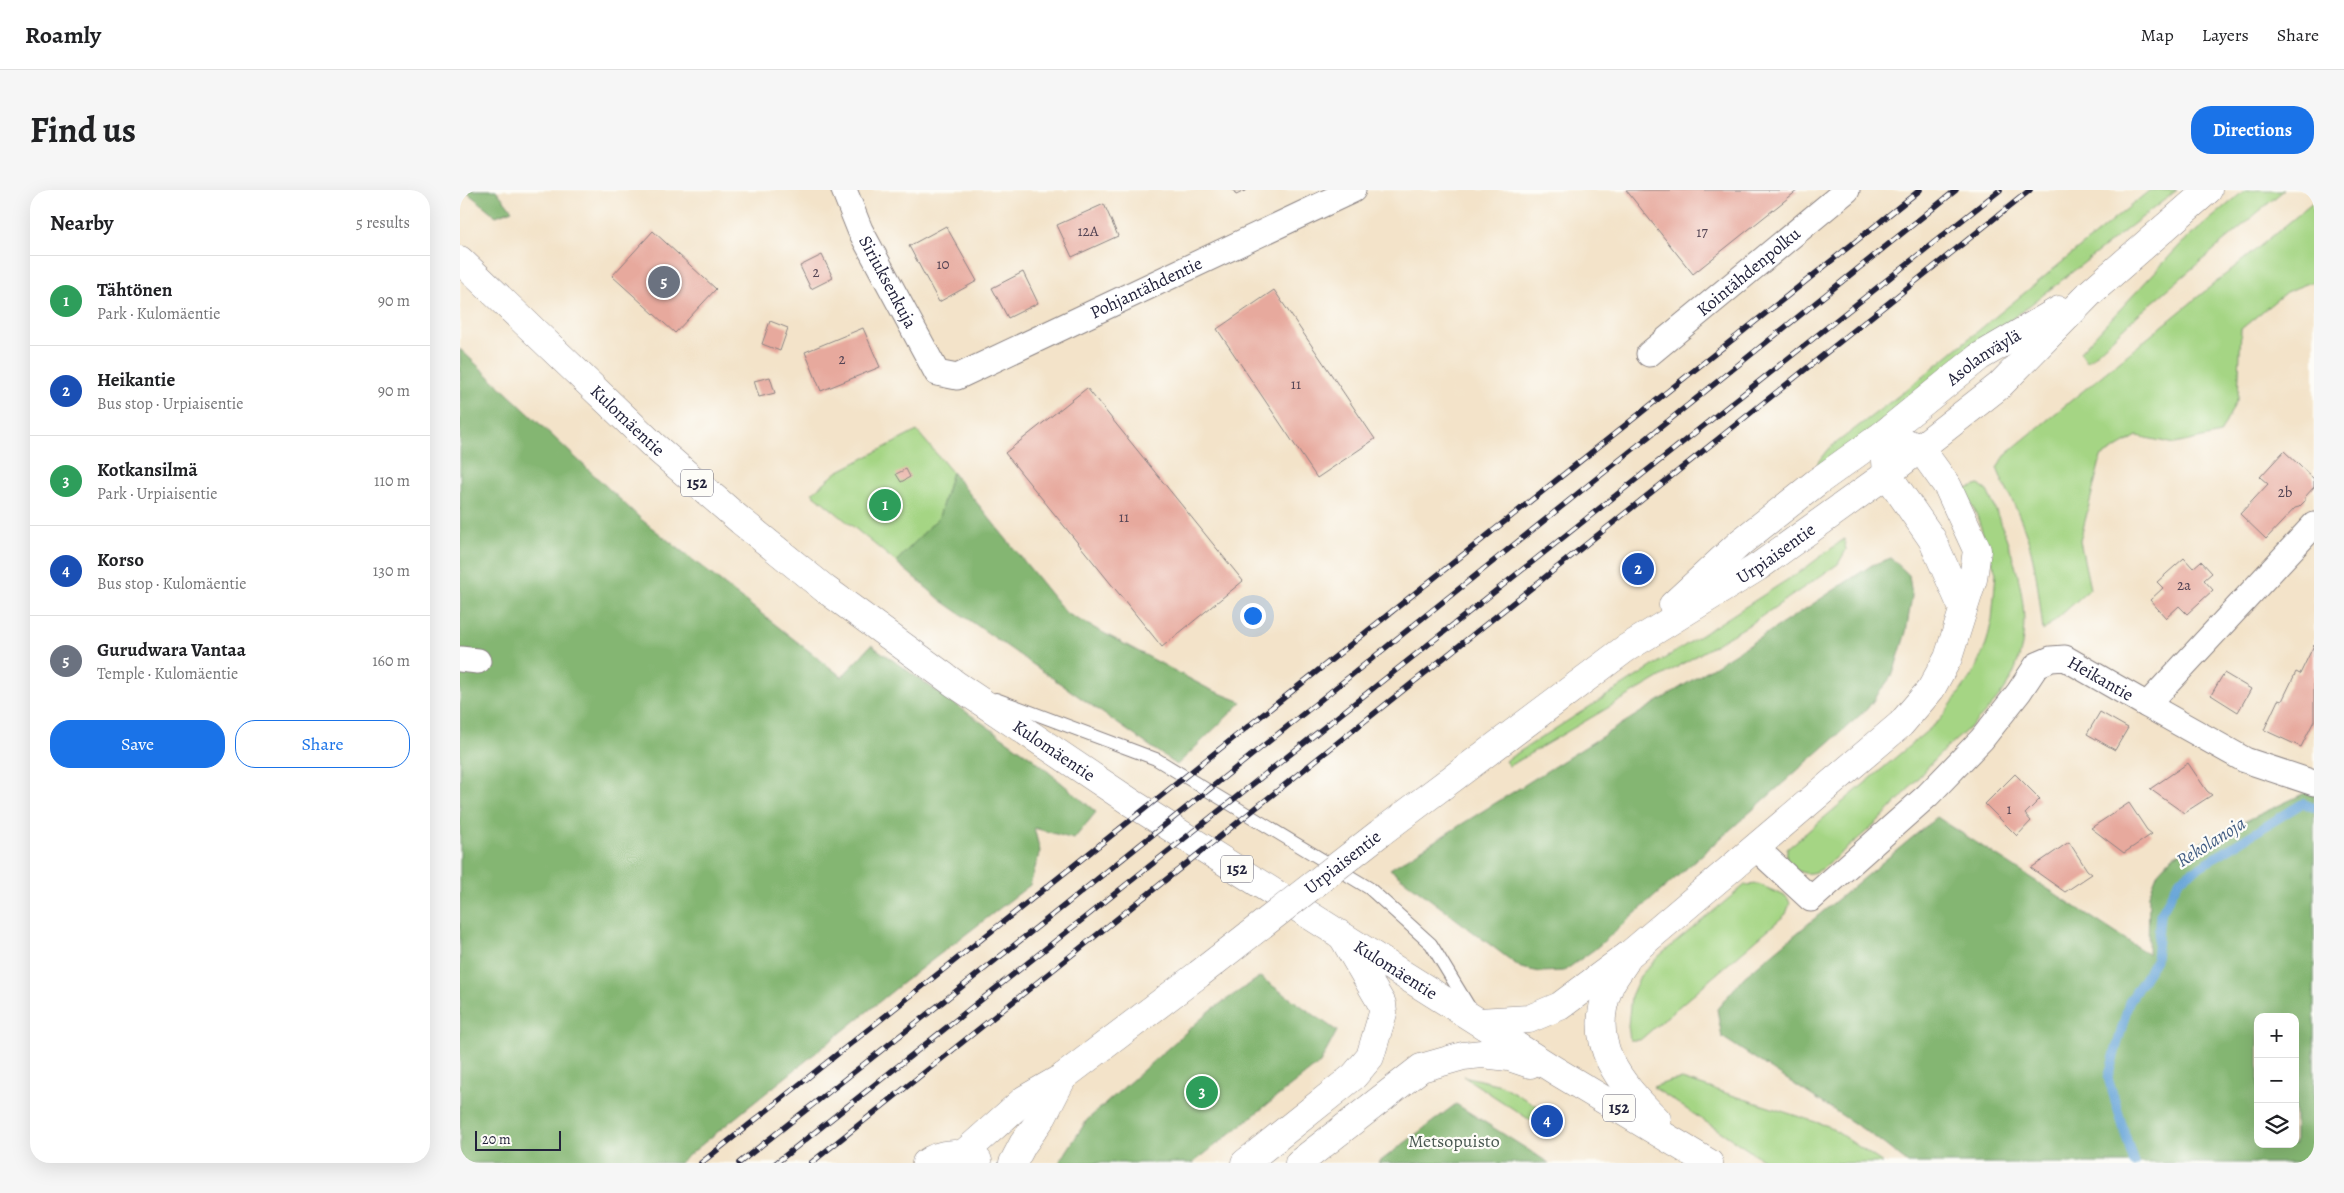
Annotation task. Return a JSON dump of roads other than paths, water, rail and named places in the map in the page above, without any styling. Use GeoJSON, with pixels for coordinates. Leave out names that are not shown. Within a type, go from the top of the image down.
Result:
{"type":"FeatureCollection","features":[{"type":"Feature","properties":{"kind":"main road","name":"Asolanväylä"},"geometry":{"type":"LineString","coordinates":[[1920,448],[1999,386],[2091,292],[2208,190]]}},
{"type":"Feature","properties":{"kind":"main road","name":"Kulomäentie"},"geometry":{"type":"LineString","coordinates":[[460,260],[653,445],[741,521],[825,589],[955,684],[1125,798],[1556,1071],[1682,1145],[1709,1163]]}},
{"type":"Feature","properties":{"kind":"main road","name":"Asolanväylä"},"geometry":{"type":"LineString","coordinates":[[1884,434],[1979,357],[2091,292]]}},
{"type":"Feature","properties":{"kind":"main road"},"geometry":{"type":"LineString","coordinates":[[1479,1022],[1529,1019],[1560,1006],[1630,954],[1756,848],[1901,724],[1931,689],[1948,658],[1973,579],[1976,550],[1951,492],[1920,448],[1884,434],[1887,474],[1932,539],[1963,609]]}},
{"type":"Feature","properties":{"kind":"main road","name":"Urpiaisentie"},"geometry":{"type":"LineString","coordinates":[[1625,649],[1741,542],[1816,482],[1884,434]]}},
{"type":"Feature","properties":{"kind":"main road","name":"Urpiaisentie"},"geometry":{"type":"LineString","coordinates":[[926,1163],[934,1157],[972,1159],[1025,1099],[1063,1078],[1380,833],[1625,649],[1758,567],[1920,448]]}},
{"type":"Feature","properties":{"kind":"main road"},"geometry":{"type":"LineString","coordinates":[[1245,1163],[1354,1076],[1370,1057],[1383,1013],[1382,1004],[1342,935]]}},
{"type":"Feature","properties":{"kind":"main road"},"geometry":{"type":"LineString","coordinates":[[1630,954],[1609,987],[1602,1010],[1602,1032],[1610,1065],[1634,1097],[1682,1145]]}},
{"type":"Feature","properties":{"kind":"main road"},"geometry":{"type":"LineString","coordinates":[[1299,1163],[1421,1068],[1463,1056],[1482,1054],[1509,1057],[1556,1071]]}},
{"type":"Feature","properties":{"kind":"main road","name":"Urpiaisentie"},"geometry":{"type":"LineString","coordinates":[[1013,1163],[1023,1144],[1043,1116],[1063,1078]]}},
{"type":"Feature","properties":{"kind":"street","name":"Pohjantähdentie"},"geometry":{"type":"LineString","coordinates":[[937,373],[956,377],[1353,190]]}},
{"type":"Feature","properties":{"kind":"street","name":"Kointähdenpolku"},"geometry":{"type":"LineString","coordinates":[[1649,354],[1847,190]]}},
{"type":"Feature","properties":{"kind":"street","name":"Siriuksenkuja"},"geometry":{"type":"LineString","coordinates":[[850,192],[860,230],[937,373]]}},
{"type":"Feature","properties":{"kind":"street","name":"Heikantie"},"geometry":{"type":"LineString","coordinates":[[2147,705],[2314,525]]}},
{"type":"Feature","properties":{"kind":"street","name":"Heikantie"},"geometry":{"type":"LineString","coordinates":[[1756,848],[1811,899],[1928,795],[1982,739],[2019,692],[2037,665],[2051,659],[2066,658],[2204,739],[2244,760],[2314,783]]}},
{"type":"Feature","properties":{"kind":"lane"},"geometry":{"type":"LineString","coordinates":[[955,684],[1156,759],[1370,888],[1431,944],[1479,1022]]}},
{"type":"Feature","properties":{"kind":"waterway","name":"Rekolanoja"},"geometry":{"type":"LineString","coordinates":[[2134,1163],[2108,1078],[2129,1002],[2156,960],[2160,915],[2180,879],[2303,803],[2314,808]]}},
{"type":"Feature","properties":{"kind":"railway"},"geometry":{"type":"LineString","coordinates":[[701,1163],[1920,190]]}},
{"type":"Feature","properties":{"kind":"railway"},"geometry":{"type":"LineString","coordinates":[[739,1163],[1065,905],[1956,190]]}},
{"type":"Feature","properties":{"kind":"railway"},"geometry":{"type":"LineString","coordinates":[[776,1163],[2000,190]]}},
{"type":"Feature","properties":{"kind":"railway"},"geometry":{"type":"LineString","coordinates":[[811,1163],[2030,190]]}},
{"type":"Feature","properties":{"kind":"place","name":"Gurudwara Vantaa"},"geometry":{"type":"Point","coordinates":[664,282]}},
{"type":"Feature","properties":{"kind":"place","name":"Tähtönen"},"geometry":{"type":"Point","coordinates":[885,505]}},
{"type":"Feature","properties":{"kind":"place","name":"Heikantie"},"geometry":{"type":"Point","coordinates":[1638,569]}},
{"type":"Feature","properties":{"kind":"place","name":"Kotkansilmä"},"geometry":{"type":"Point","coordinates":[1202,1092]}},
{"type":"Feature","properties":{"kind":"place","name":"Korso"},"geometry":{"type":"Point","coordinates":[1547,1121]}},
{"type":"Feature","properties":{"kind":"park label","name":"Metsopuisto"},"geometry":{"type":"Point","coordinates":[1454,1141]}}]}
